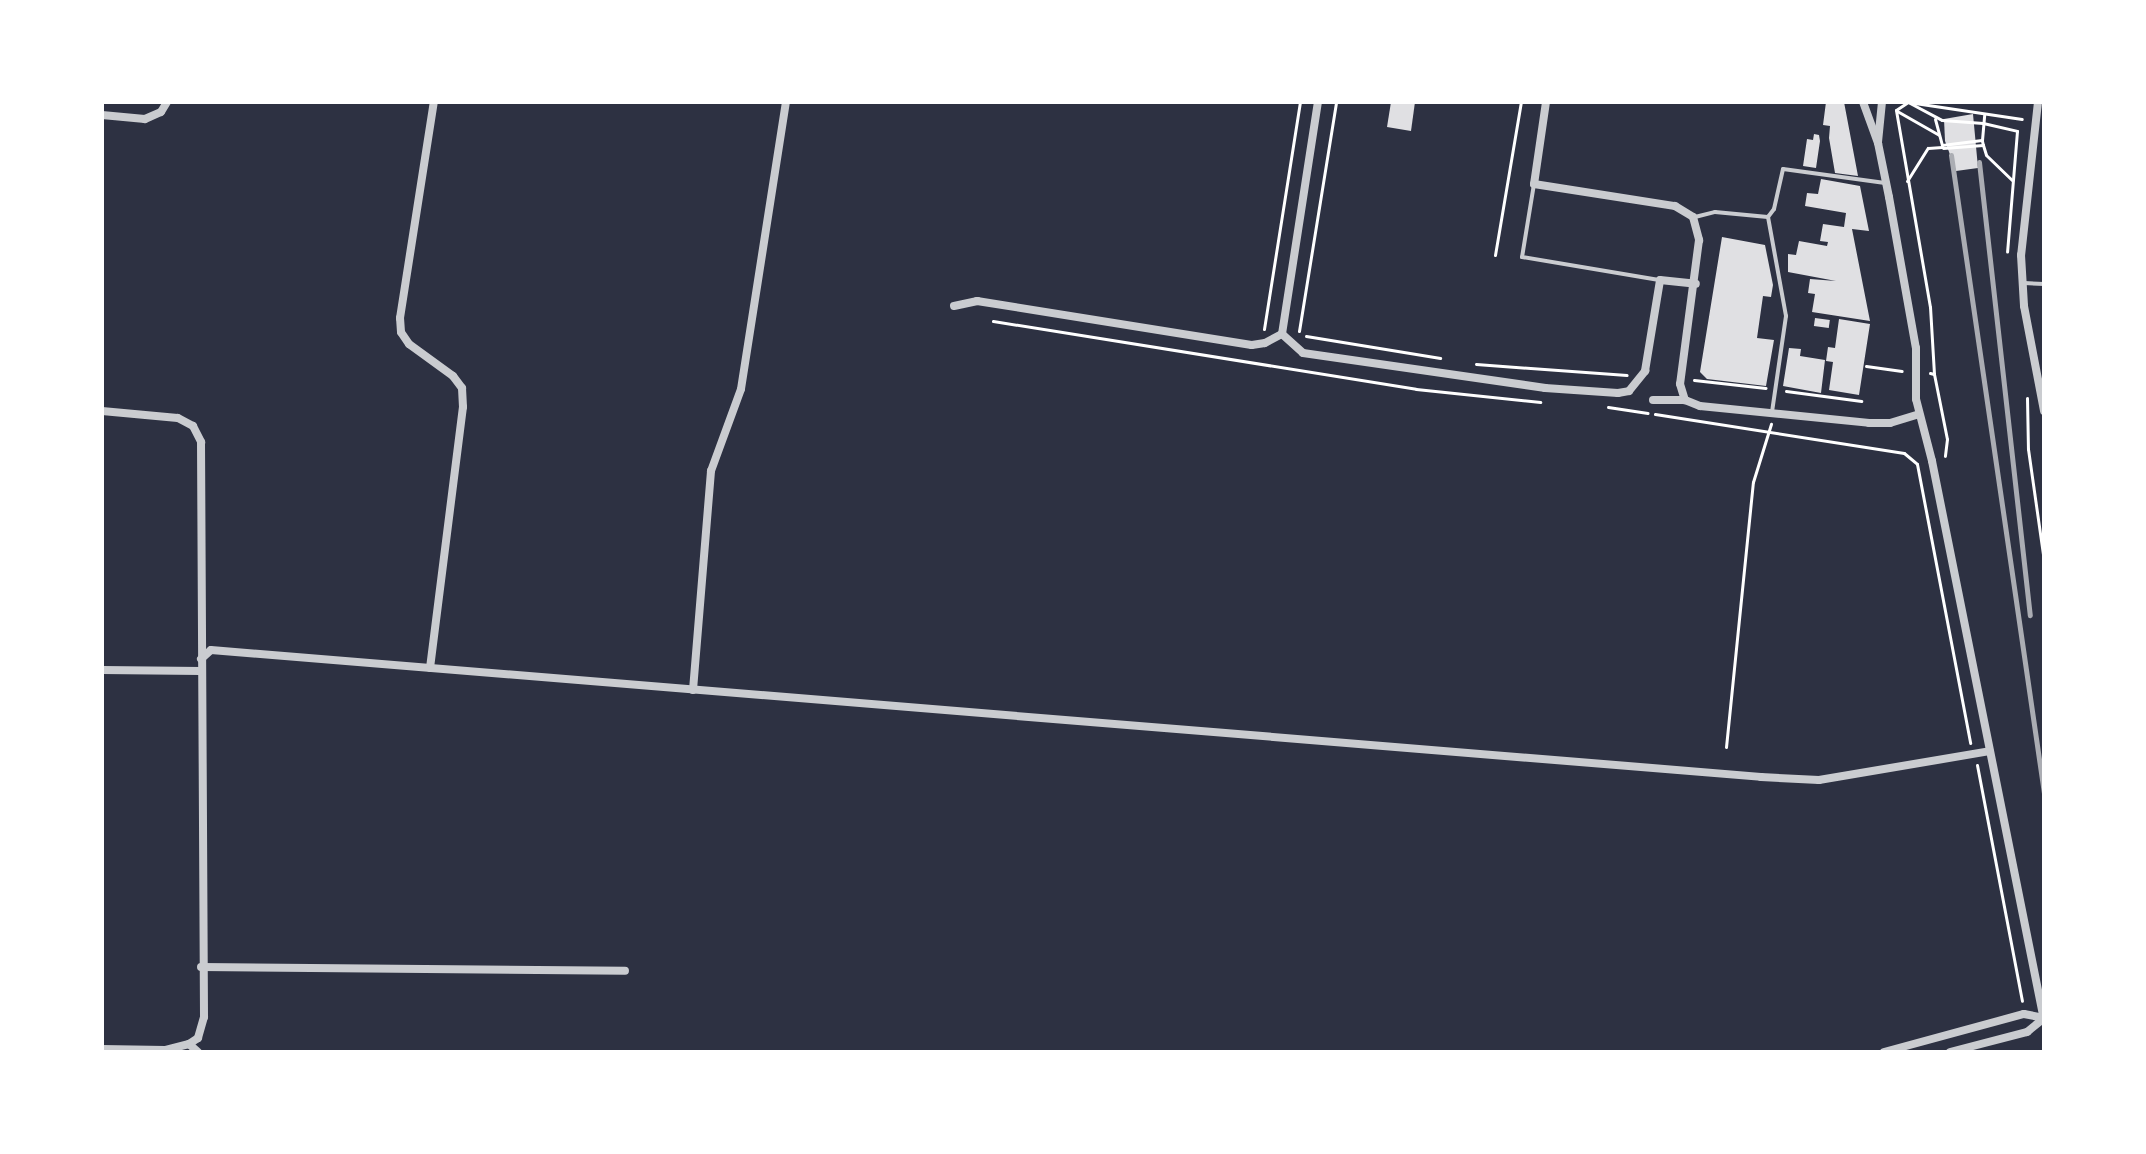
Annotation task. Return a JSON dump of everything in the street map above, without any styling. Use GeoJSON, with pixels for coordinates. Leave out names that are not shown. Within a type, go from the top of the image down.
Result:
{"type":"FeatureCollection","features":[{"type":"Feature","properties":{"kind":"street"},"geometry":{"type":"LineString","coordinates":[[102,115],[145,119],[161,112],[167,102]]}},
{"type":"Feature","properties":{"kind":"street"},"geometry":{"type":"LineString","coordinates":[[430,668],[463,407],[462,388],[453,376],[409,344],[401,332],[400,318],[434,102]]}},
{"type":"Feature","properties":{"kind":"street"},"geometry":{"type":"LineString","coordinates":[[693,690],[711,471],[741,389],[786,102]]}},
{"type":"Feature","properties":{"kind":"street"},"geometry":{"type":"LineString","coordinates":[[1318,102],[1282,334],[1303,353],[1545,388],[1618,393],[1629,391],[1641,378],[1660,280],[1696,284]]}},
{"type":"Feature","properties":{"kind":"street"},"geometry":{"type":"LineString","coordinates":[[1546,102],[1534,184],[1675,206],[1693,217],[1699,240],[1696,284],[1681,381],[1685,400]]}},
{"type":"Feature","properties":{"kind":"street"},"geometry":{"type":"LineString","coordinates":[[1863,102],[1878,143],[1913,325],[1919,414],[1932,461],[2044,1019]]}},
{"type":"Feature","properties":{"kind":"street"},"geometry":{"type":"LineString","coordinates":[[1878,143],[1882,102]]}},
{"type":"Feature","properties":{"kind":"street"},"geometry":{"type":"LineString","coordinates":[[2038,102],[2021,255],[2022,283],[2044,411]]}},
{"type":"Feature","properties":{"kind":"street"},"geometry":{"type":"LineString","coordinates":[[954,306],[977,301],[1252,345],[1265,343],[1282,334]]}},
{"type":"Feature","properties":{"kind":"street"},"geometry":{"type":"LineString","coordinates":[[1653,400],[1685,400],[1700,406],[1879,423],[1919,414]]}},
{"type":"Feature","properties":{"kind":"street"},"geometry":{"type":"LineString","coordinates":[[102,411],[178,418],[193,426],[201,442],[201,967],[204,1017],[198,1038],[189,1044],[165,1050],[102,1049]]}},
{"type":"Feature","properties":{"kind":"street"},"geometry":{"type":"LineString","coordinates":[[201,659],[211,650],[1819,780],[1990,751]]}},
{"type":"Feature","properties":{"kind":"street"},"geometry":{"type":"LineString","coordinates":[[102,670],[201,671]]}},
{"type":"Feature","properties":{"kind":"street"},"geometry":{"type":"LineString","coordinates":[[201,967],[625,971]]}},
{"type":"Feature","properties":{"kind":"street"},"geometry":{"type":"LineString","coordinates":[[1884,1052],[2024,1014],[2044,1019]]}},
{"type":"Feature","properties":{"kind":"street"},"geometry":{"type":"LineString","coordinates":[[1950,1052],[2027,1032],[2044,1019]]}},
{"type":"Feature","properties":{"kind":"street"},"geometry":{"type":"LineString","coordinates":[[189,1044],[198,1052]]}},
{"type":"Feature","properties":{"kind":"lane"},"geometry":{"type":"LineString","coordinates":[[1772,412],[1786,316],[1768,217],[1774,209],[1783,169],[1885,183]]}},
{"type":"Feature","properties":{"kind":"lane"},"geometry":{"type":"LineString","coordinates":[[1534,184],[1522,257],[1660,280]]}},
{"type":"Feature","properties":{"kind":"lane"},"geometry":{"type":"LineString","coordinates":[[1693,217],[1715,212],[1768,217]]}},
{"type":"Feature","properties":{"kind":"lane"},"geometry":{"type":"LineString","coordinates":[[2022,283],[2044,284]]}},
{"type":"Feature","properties":{"kind":"path"},"geometry":{"type":"LineString","coordinates":[[1264,329],[1300,102]]}},
{"type":"Feature","properties":{"kind":"path"},"geometry":{"type":"LineString","coordinates":[[1336,102],[1298,335],[1443,359]]}},
{"type":"Feature","properties":{"kind":"path"},"geometry":{"type":"LineString","coordinates":[[1495,255],[1521,102]]}},
{"type":"Feature","properties":{"kind":"path"},"geometry":{"type":"LineString","coordinates":[[1896,110],[1908,102],[2036,122]]}},
{"type":"Feature","properties":{"kind":"path"},"geometry":{"type":"LineString","coordinates":[[1908,102],[1935,117],[2017,131],[2008,261]]}},
{"type":"Feature","properties":{"kind":"path"},"geometry":{"type":"LineString","coordinates":[[1896,110],[1939,135]]}},
{"type":"Feature","properties":{"kind":"path"},"geometry":{"type":"LineString","coordinates":[[1896,110],[1913,217]]}},
{"type":"Feature","properties":{"kind":"path"},"geometry":{"type":"LineString","coordinates":[[1984,115],[1986,155],[2012,180]]}},
{"type":"Feature","properties":{"kind":"path"},"geometry":{"type":"LineString","coordinates":[[1935,117],[1942,146]]}},
{"type":"Feature","properties":{"kind":"path"},"geometry":{"type":"LineString","coordinates":[[1907,181],[1928,148],[1983,142]]}},
{"type":"Feature","properties":{"kind":"path"},"geometry":{"type":"LineString","coordinates":[[1942,146],[1963,147],[1983,142]]}},
{"type":"Feature","properties":{"kind":"path"},"geometry":{"type":"LineString","coordinates":[[1963,147],[1964,154]]}},
{"type":"Feature","properties":{"kind":"path"},"geometry":{"type":"LineString","coordinates":[[993,321],[1416,389],[1541,402]]}},
{"type":"Feature","properties":{"kind":"path"},"geometry":{"type":"LineString","coordinates":[[1279,367],[1291,345]]}},
{"type":"Feature","properties":{"kind":"path"},"geometry":{"type":"LineString","coordinates":[[1472,363],[1607,372],[1641,378]]}},
{"type":"Feature","properties":{"kind":"path"},"geometry":{"type":"LineString","coordinates":[[1934,374],[1947,439],[1945,457]]}},
{"type":"Feature","properties":{"kind":"path"},"geometry":{"type":"LineString","coordinates":[[1681,381],[1705,380],[1861,401]]}},
{"type":"Feature","properties":{"kind":"path"},"geometry":{"type":"LineString","coordinates":[[2026,385],[2028,449],[2044,561]]}},
{"type":"Feature","properties":{"kind":"path"},"geometry":{"type":"LineString","coordinates":[[1595,406],[1904,453],[1917,464],[1971,755],[1978,768],[2024,1014]]}},
{"type":"Feature","properties":{"kind":"path"},"geometry":{"type":"LineString","coordinates":[[1726,747],[1753,482],[1772,412]]}},
{"type":"Feature","properties":{"kind":"building"},"geometry":{"type":"Polygon","coordinates":[[[1391,102],[1415,102],[1411,131],[1387,127],[1391,102]]]}},
{"type":"Feature","properties":{"kind":"building"},"geometry":{"type":"Polygon","coordinates":[[[1826,102],[1844,102],[1858,176],[1835,173],[1830,126],[1823,125],[1826,102]]]}},
{"type":"Feature","properties":{"kind":"building"},"geometry":{"type":"Polygon","coordinates":[[[1973,114],[1978,168],[1956,171],[1945,141],[1944,119],[1973,114]]]}},
{"type":"Feature","properties":{"kind":"building"},"geometry":{"type":"Polygon","coordinates":[[[1814,134],[1819,135],[1820,141],[1816,168],[1803,166],[1807,139],[1813,140],[1814,134]]]}},
{"type":"Feature","properties":{"kind":"building"},"geometry":{"type":"Polygon","coordinates":[[[1821,179],[1860,186],[1869,231],[1852,229],[1870,321],[1812,312],[1815,294],[1808,293],[1810,279],[1836,281],[1788,272],[1788,254],[1796,255],[1799,241],[1827,246],[1828,242],[1820,241],[1823,224],[1844,227],[1846,213],[1805,206],[1807,193],[1818,194],[1821,179]]]}},
{"type":"Feature","properties":{"kind":"building"},"geometry":{"type":"Polygon","coordinates":[[[1722,237],[1765,245],[1773,285],[1771,297],[1763,296],[1757,338],[1774,340],[1766,386],[1707,379],[1700,372],[1722,237]]]}},
{"type":"Feature","properties":{"kind":"building"},"geometry":{"type":"Polygon","coordinates":[[[1815,318],[1830,320],[1829,328],[1814,326],[1815,318]]]}},
{"type":"Feature","properties":{"kind":"building"},"geometry":{"type":"Polygon","coordinates":[[[1839,319],[1870,324],[1859,395],[1829,390],[1833,362],[1826,361],[1828,347],[1835,348],[1839,319]]]}},
{"type":"Feature","properties":{"kind":"building"},"geometry":{"type":"Polygon","coordinates":[[[1789,348],[1801,349],[1800,356],[1825,360],[1821,393],[1783,386],[1789,348]]]}},
{"type":"Feature","properties":{"kind":"railway"},"geometry":{"type":"LineString","coordinates":[[1951,155],[2044,793]]}},
{"type":"Feature","properties":{"kind":"railway"},"geometry":{"type":"LineString","coordinates":[[1979,162],[2030,615]]}}]}
